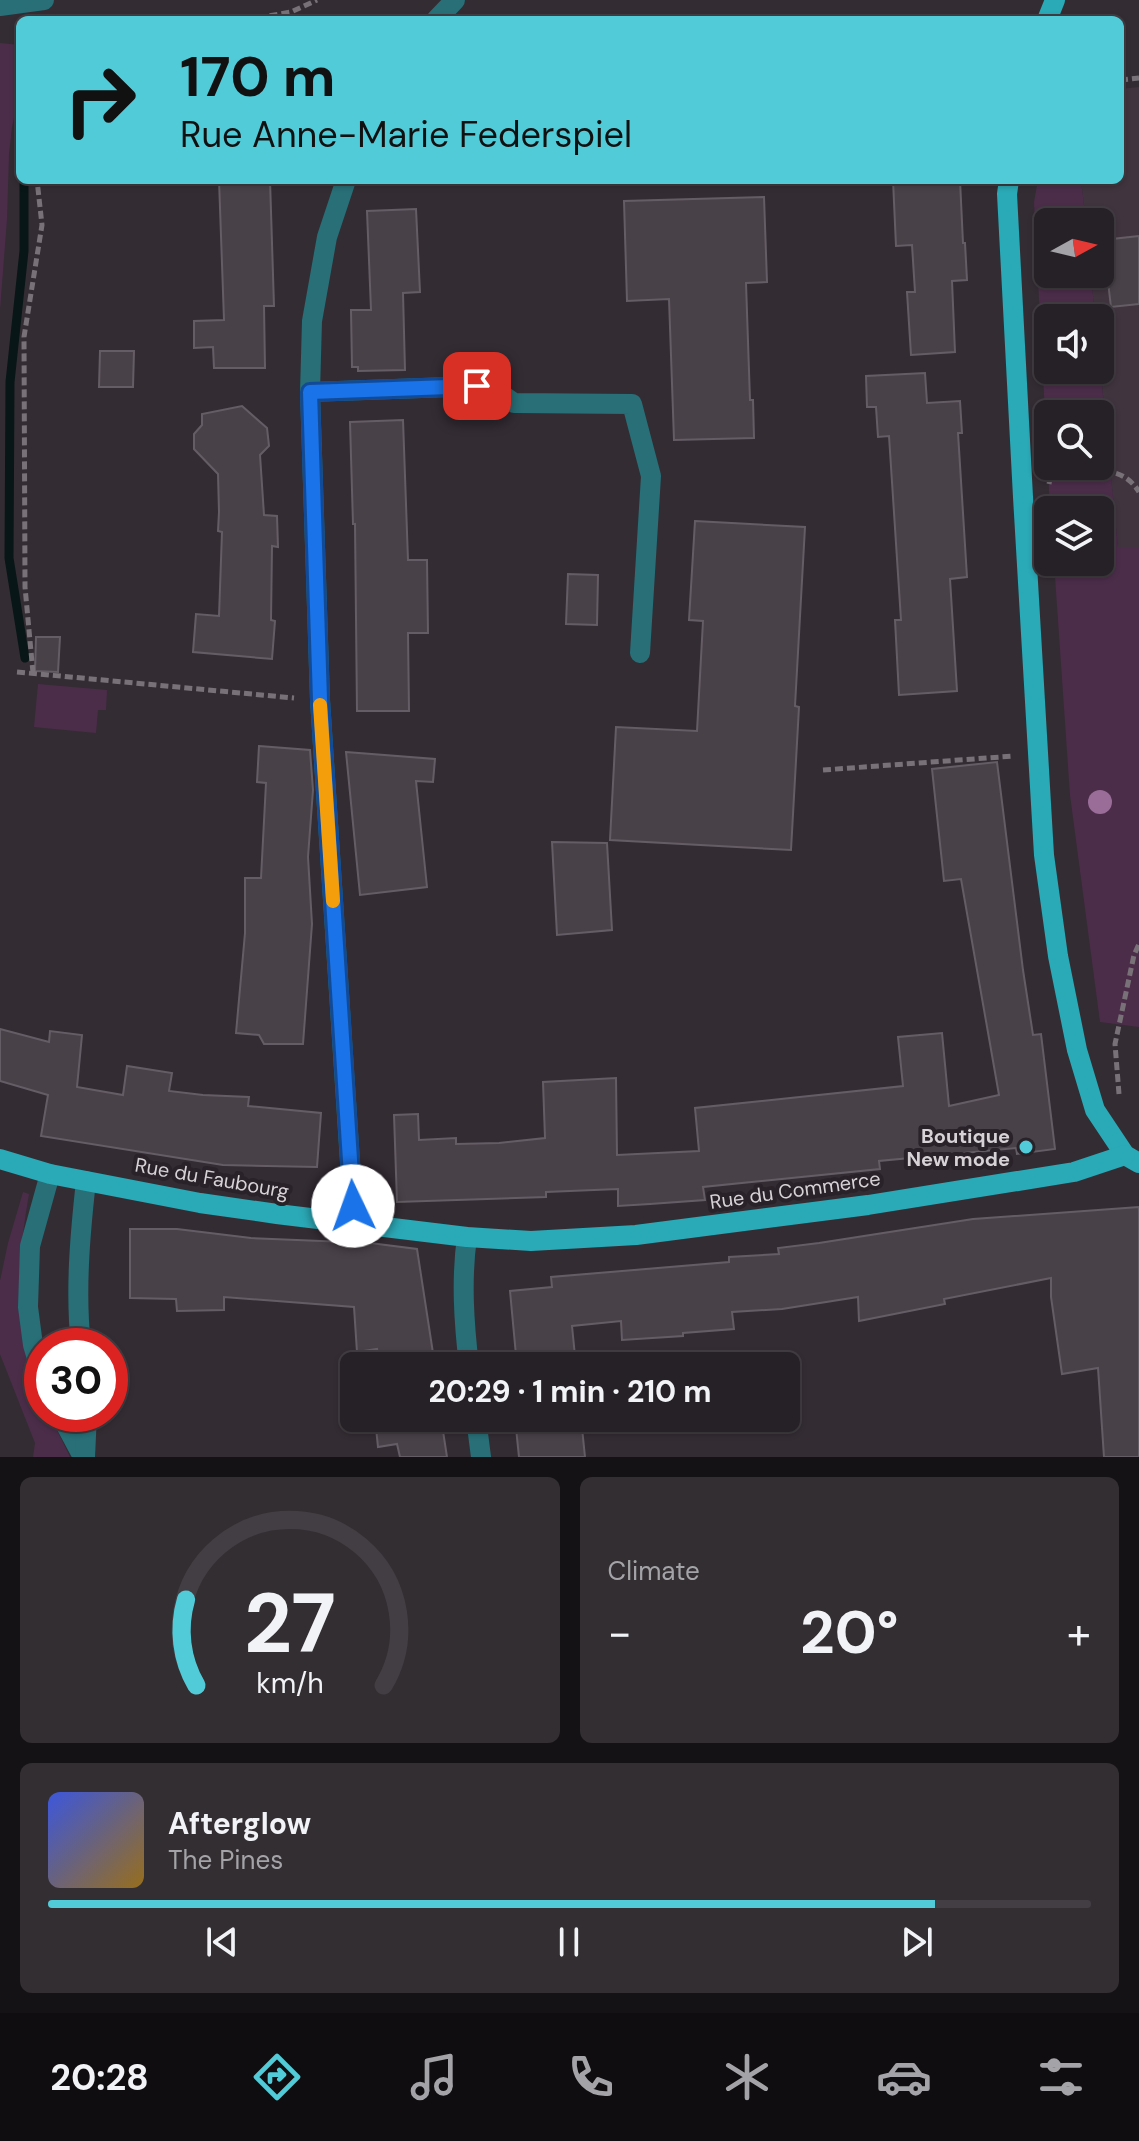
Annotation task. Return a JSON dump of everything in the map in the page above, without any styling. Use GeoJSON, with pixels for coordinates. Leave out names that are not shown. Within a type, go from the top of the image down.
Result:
{"type":"FeatureCollection","features":[{"type":"Feature","properties":{"kind":"main road"},"geometry":{"type":"LineString","coordinates":[[1009,184],[1044,855],[1056,941],[1077,1050],[1095,1110],[1132,1159]]}},
{"type":"Feature","properties":{"kind":"main road","name":"Rue du Faubourg"},"geometry":{"type":"LineString","coordinates":[[0,1159],[50,1174],[200,1203],[467,1237]]}},
{"type":"Feature","properties":{"kind":"main road","name":"Rue du Commerce"},"geometry":{"type":"LineString","coordinates":[[467,1237],[531,1241],[636,1235],[868,1205],[1074,1172],[1132,1159]]}},
{"type":"Feature","properties":{"kind":"street"},"geometry":{"type":"LineString","coordinates":[[0,6],[44,0]]}},
{"type":"Feature","properties":{"kind":"street"},"geometry":{"type":"LineString","coordinates":[[440,16],[455,0]]}},
{"type":"Feature","properties":{"kind":"street"},"geometry":{"type":"LineString","coordinates":[[345,184],[327,237],[312,321],[310,392],[320,700],[354,1224]]}},
{"type":"Feature","properties":{"kind":"street"},"geometry":{"type":"LineString","coordinates":[[310,392],[477,386],[495,390],[514,403],[632,404],[651,476],[640,653]]}},
{"type":"Feature","properties":{"kind":"street"},"geometry":{"type":"LineString","coordinates":[[31,1328],[28,1307],[30,1246],[50,1174]]}},
{"type":"Feature","properties":{"kind":"street"},"geometry":{"type":"LineString","coordinates":[[79,1328],[86,1181]]}},
{"type":"Feature","properties":{"kind":"street"},"geometry":{"type":"LineString","coordinates":[[467,1237],[464,1321],[467,1352]]}},
{"type":"Feature","properties":{"kind":"street"},"geometry":{"type":"LineString","coordinates":[[70,1432],[84,1457]]}},
{"type":"Feature","properties":{"kind":"street"},"geometry":{"type":"LineString","coordinates":[[84,1457],[86,1432]]}},
{"type":"Feature","properties":{"kind":"street"},"geometry":{"type":"LineString","coordinates":[[478,1432],[481,1457]]}},
{"type":"Feature","properties":{"kind":"path"},"geometry":{"type":"LineString","coordinates":[[268,16],[291,12],[317,0]]}},
{"type":"Feature","properties":{"kind":"path"},"geometry":{"type":"LineString","coordinates":[[33,673],[25,587],[24,337],[42,225],[37,184]]}},
{"type":"Feature","properties":{"kind":"path"},"geometry":{"type":"LineString","coordinates":[[1023,497],[1049,488],[1050,479],[1098,472],[1116,472],[1132,481],[1139,492]]}},
{"type":"Feature","properties":{"kind":"path"},"geometry":{"type":"LineString","coordinates":[[17,672],[320,700]]}},
{"type":"Feature","properties":{"kind":"path"},"geometry":{"type":"LineString","coordinates":[[823,770],[1038,754]]}},
{"type":"Feature","properties":{"kind":"path"},"geometry":{"type":"LineString","coordinates":[[1121,1107],[1115,1044],[1139,944]]}},
{"type":"Feature","properties":{"kind":"shaded area"},"geometry":{"type":"Polygon","coordinates":[[[0,43],[16,45],[16,109],[9,154],[0,310],[0,43]]]}},
{"type":"Feature","properties":{"kind":"shaded area"},"geometry":{"type":"Polygon","coordinates":[[[1139,87],[1139,547],[1118,548],[1111,480],[1114,480],[1114,400],[1103,400],[1102,384],[1114,384],[1114,304],[1094,304],[1092,288],[1114,288],[1114,208],[1084,208],[1081,184],[1124,184],[1124,89],[1139,87]]]}},
{"type":"Feature","properties":{"kind":"shaded area"},"geometry":{"type":"Polygon","coordinates":[[[1037,184],[1081,184],[1084,208],[1034,208],[1037,184]]]}},
{"type":"Feature","properties":{"kind":"shaded area"},"geometry":{"type":"Polygon","coordinates":[[[1038,288],[1092,288],[1094,304],[1039,304],[1038,288]]]}},
{"type":"Feature","properties":{"kind":"shaded area"},"geometry":{"type":"Polygon","coordinates":[[[1043,384],[1102,384],[1103,400],[1044,400],[1043,384]]]}},
{"type":"Feature","properties":{"kind":"shaded area"},"geometry":{"type":"Polygon","coordinates":[[[1048,480],[1111,480],[1113,496],[1049,496],[1048,480]]]}},
{"type":"Feature","properties":{"kind":"shaded area"},"geometry":{"type":"Polygon","coordinates":[[[1114,507],[1118,547],[1139,547],[1139,1027],[1100,1022],[1070,795],[1055,576],[1114,576],[1114,507]]]}},
{"type":"Feature","properties":{"kind":"shaded area"},"geometry":{"type":"Polygon","coordinates":[[[38,684],[107,690],[106,710],[98,710],[96,733],[34,727],[38,684]]]}},
{"type":"Feature","properties":{"kind":"shaded area"},"geometry":{"type":"Polygon","coordinates":[[[23,1192],[29,1194],[20,1271],[24,1415],[0,1354],[0,1281],[23,1192]]]}},
{"type":"Feature","properties":{"kind":"shaded area"},"geometry":{"type":"Polygon","coordinates":[[[31,1432],[58,1432],[70,1457],[33,1457],[35,1443],[31,1432]]]}},
{"type":"Feature","properties":{"kind":"building"},"geometry":{"type":"Polygon","coordinates":[[[219,184],[270,184],[274,306],[264,306],[265,368],[214,368],[213,347],[194,348],[194,321],[224,320],[219,184]]]}},
{"type":"Feature","properties":{"kind":"building"},"geometry":{"type":"Polygon","coordinates":[[[893,184],[960,184],[967,280],[952,281],[955,352],[911,355],[907,292],[915,292],[912,245],[896,246],[893,184]]]}},
{"type":"Feature","properties":{"kind":"building"},"geometry":{"type":"Polygon","coordinates":[[[764,197],[767,282],[746,283],[754,438],[674,440],[669,299],[627,301],[624,201],[764,197]]]}},
{"type":"Feature","properties":{"kind":"building"},"geometry":{"type":"Polygon","coordinates":[[[416,209],[420,292],[403,293],[405,370],[358,371],[358,367],[352,367],[351,310],[371,310],[367,211],[416,209]]]}},
{"type":"Feature","properties":{"kind":"building"},"geometry":{"type":"Polygon","coordinates":[[[1139,236],[1139,304],[1114,307],[1111,304],[1109,288],[1114,288],[1114,239],[1139,236]]]}},
{"type":"Feature","properties":{"kind":"building"},"geometry":{"type":"Polygon","coordinates":[[[100,351],[134,351],[133,387],[99,387],[100,351]]]}},
{"type":"Feature","properties":{"kind":"building"},"geometry":{"type":"Polygon","coordinates":[[[925,373],[927,403],[960,401],[962,433],[958,433],[967,577],[950,579],[957,691],[899,695],[895,620],[901,620],[889,436],[878,437],[876,407],[867,407],[866,376],[925,373]]]}},
{"type":"Feature","properties":{"kind":"building"},"geometry":{"type":"Polygon","coordinates":[[[242,406],[267,428],[269,446],[260,455],[264,515],[277,516],[278,547],[272,546],[271,620],[275,621],[272,659],[193,652],[196,614],[219,616],[222,532],[218,531],[218,474],[194,449],[194,434],[202,425],[202,414],[242,406]]]}},
{"type":"Feature","properties":{"kind":"building"},"geometry":{"type":"Polygon","coordinates":[[[403,420],[408,560],[427,560],[428,633],[408,633],[409,711],[357,711],[355,524],[350,422],[403,420]]]}},
{"type":"Feature","properties":{"kind":"building"},"geometry":{"type":"Polygon","coordinates":[[[695,521],[805,527],[791,850],[610,840],[616,727],[697,731],[703,621],[689,620],[695,521]]]}},
{"type":"Feature","properties":{"kind":"building"},"geometry":{"type":"Polygon","coordinates":[[[568,574],[598,575],[597,625],[566,624],[568,574]]]}},
{"type":"Feature","properties":{"kind":"building"},"geometry":{"type":"Polygon","coordinates":[[[36,637],[60,637],[58,672],[35,671],[36,637]]]}},
{"type":"Feature","properties":{"kind":"building"},"geometry":{"type":"Polygon","coordinates":[[[259,746],[310,750],[313,790],[308,857],[312,924],[303,1044],[264,1044],[259,1035],[236,1033],[245,933],[245,878],[261,878],[266,783],[257,782],[259,746]]]}},
{"type":"Feature","properties":{"kind":"building"},"geometry":{"type":"Polygon","coordinates":[[[346,752],[435,759],[433,782],[416,781],[427,887],[360,895],[346,752]]]}},
{"type":"Feature","properties":{"kind":"building"},"geometry":{"type":"Polygon","coordinates":[[[997,762],[1023,970],[1033,1035],[1041,1034],[1055,1149],[1017,1154],[1016,1148],[879,1161],[880,1169],[703,1187],[705,1200],[618,1206],[618,1189],[546,1192],[546,1197],[397,1202],[394,1115],[418,1114],[419,1140],[456,1138],[456,1144],[545,1138],[543,1082],[616,1078],[617,1155],[699,1151],[695,1108],[903,1086],[898,1037],[942,1033],[949,1106],[999,1095],[961,879],[944,881],[932,769],[997,762]]]}},
{"type":"Feature","properties":{"kind":"building"},"geometry":{"type":"Polygon","coordinates":[[[552,842],[607,843],[612,930],[557,935],[552,842]]]}},
{"type":"Feature","properties":{"kind":"building"},"geometry":{"type":"Polygon","coordinates":[[[0,1029],[49,1042],[50,1031],[82,1035],[77,1087],[123,1095],[127,1066],[172,1073],[169,1091],[249,1097],[248,1106],[321,1113],[317,1167],[223,1165],[41,1136],[48,1095],[0,1081],[0,1029]]]}},
{"type":"Feature","properties":{"kind":"building"},"geometry":{"type":"Polygon","coordinates":[[[1139,1207],[1139,1457],[1104,1457],[1098,1368],[1062,1374],[1051,1278],[944,1299],[945,1304],[859,1321],[858,1297],[782,1309],[732,1312],[734,1329],[683,1333],[683,1336],[622,1340],[621,1321],[572,1326],[575,1352],[516,1352],[510,1291],[552,1287],[551,1277],[729,1262],[729,1257],[779,1254],[778,1248],[973,1219],[1139,1207]]]}},
{"type":"Feature","properties":{"kind":"building"},"geometry":{"type":"Polygon","coordinates":[[[130,1229],[177,1229],[251,1238],[370,1243],[417,1249],[433,1352],[378,1352],[377,1349],[357,1352],[354,1307],[224,1297],[224,1310],[177,1311],[176,1299],[130,1298],[130,1229]]]}},
{"type":"Feature","properties":{"kind":"building"},"geometry":{"type":"Polygon","coordinates":[[[376,1432],[443,1432],[447,1457],[400,1457],[397,1444],[378,1447],[376,1432]]]}},
{"type":"Feature","properties":{"kind":"building"},"geometry":{"type":"Polygon","coordinates":[[[516,1432],[582,1432],[585,1457],[519,1457],[516,1432]]]}},
{"type":"Feature","properties":{"kind":"waterway"},"geometry":{"type":"LineString","coordinates":[[24,184],[24,251],[10,382],[9,558],[25,658]]}},
{"type":"Feature","properties":{"kind":"slow traffic"},"geometry":{"type":"LineString","coordinates":[[320,705],[333,901]]}},
{"type":"Feature","properties":{"kind":"place","name":"Boutique New mode"},"geometry":{"type":"Point","coordinates":[1026,1147]}},
{"type":"Feature","properties":{"kind":"route"},"geometry":{"type":"LineString","coordinates":[[353,1206],[320,700],[310,392],[477,386]]}}]}
